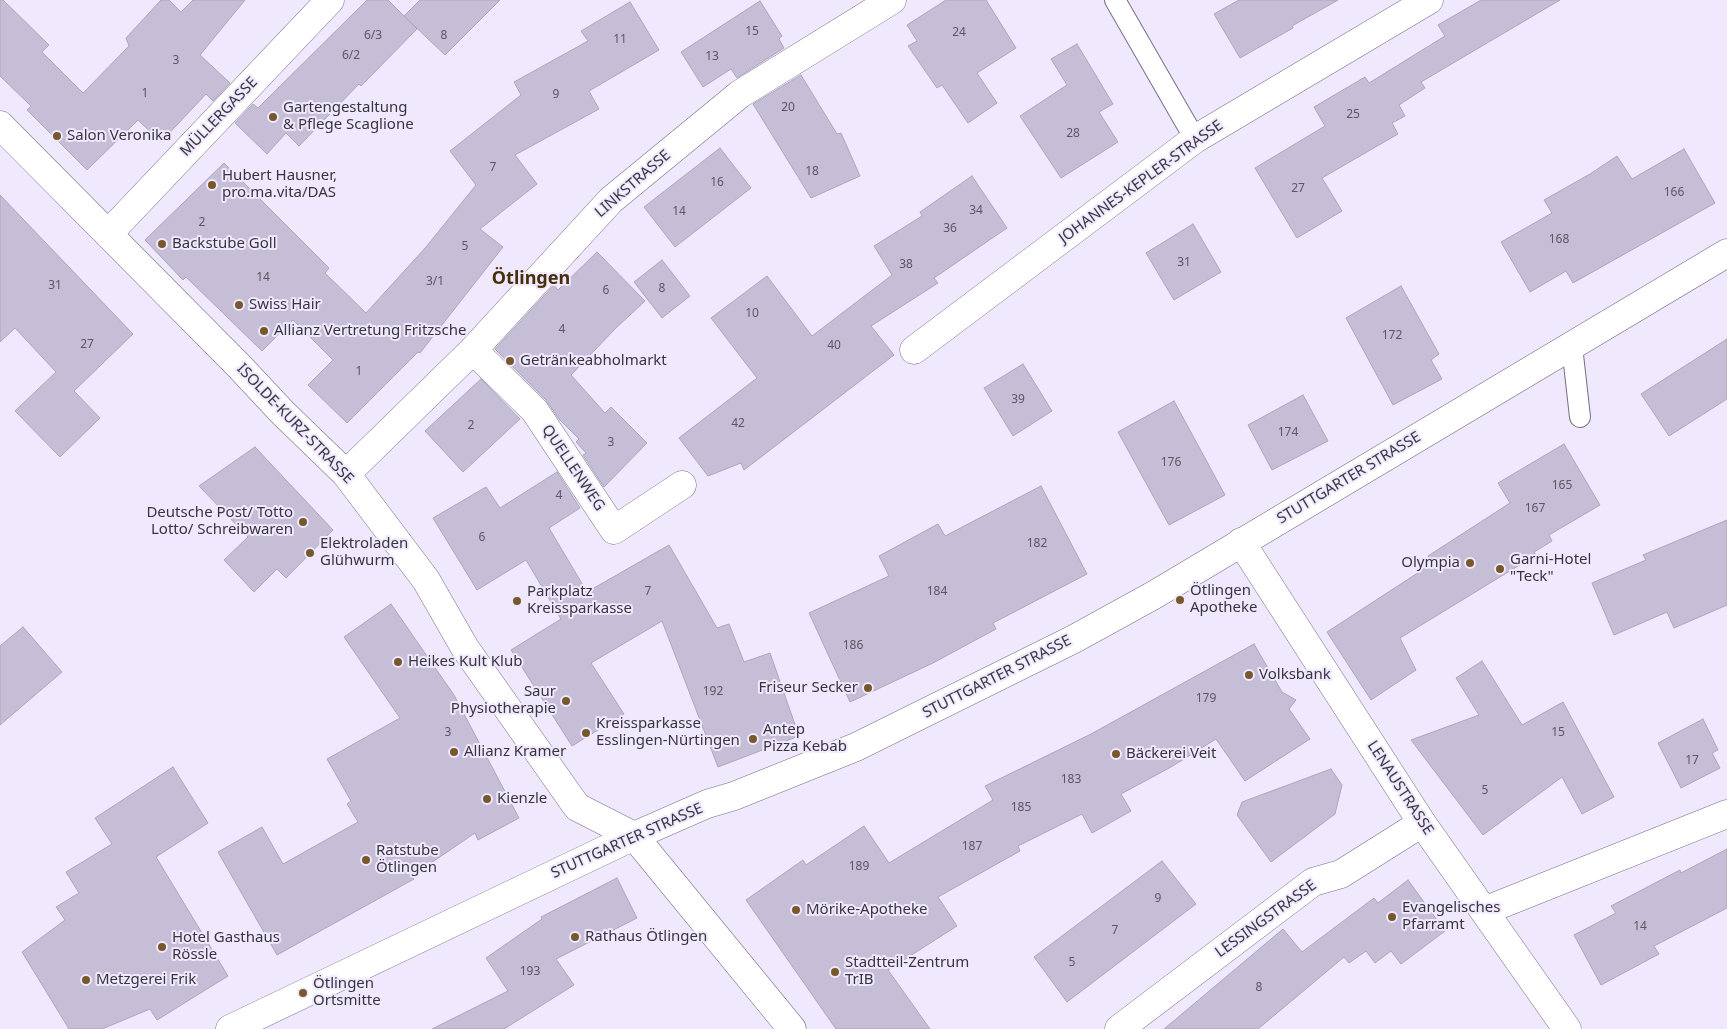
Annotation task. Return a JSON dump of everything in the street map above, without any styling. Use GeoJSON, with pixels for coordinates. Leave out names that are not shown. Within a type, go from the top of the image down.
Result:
{"type":"FeatureCollection","features":[{"type":"Feature","properties":{"kind":"street","name":"MÜLLERGASSE"},"geometry":{"type":"LineString","coordinates":[[108,234],[330,0]]}},
{"type":"Feature","properties":{"kind":"street","name":"LINKSTRASSE"},"geometry":{"type":"LineString","coordinates":[[346,474],[473,350],[611,200],[740,94],[892,0]]}},
{"type":"Feature","properties":{"kind":"street","name":"JOHANNES-KEPLER-STRASSE"},"geometry":{"type":"LineString","coordinates":[[914,350],[1195,139],[1430,0]]}},
{"type":"Feature","properties":{"kind":"street","name":"ISOLDE-KURZ-STRASSE"},"geometry":{"type":"LineString","coordinates":[[0,125],[239,366],[282,412],[346,474],[426,580],[465,648],[577,806],[634,836]]}},
{"type":"Feature","properties":{"kind":"street","name":"STUTTGARTER STRASSE"},"geometry":{"type":"LineString","coordinates":[[230,1029],[634,836],[707,804],[734,796],[856,747],[1074,639],[1135,606],[1727,253]]}},
{"type":"Feature","properties":{"kind":"street","name":"QUELLENWEG"},"geometry":{"type":"LineString","coordinates":[[473,350],[535,411],[614,530],[682,485]]}},
{"type":"Feature","properties":{"kind":"street","name":"LENAUSTRASSE"},"geometry":{"type":"LineString","coordinates":[[1241,542],[1422,823],[1567,1029]]}},
{"type":"Feature","properties":{"kind":"street"},"geometry":{"type":"LineString","coordinates":[[1484,911],[1727,814]]}},
{"type":"Feature","properties":{"kind":"street","name":"LESSINGSTRASSE"},"geometry":{"type":"LineString","coordinates":[[1119,1029],[1313,882],[1341,874],[1422,823]]}},
{"type":"Feature","properties":{"kind":"street"},"geometry":{"type":"LineString","coordinates":[[634,836],[792,1029]]}},
{"type":"Feature","properties":{"kind":"lane"},"geometry":{"type":"LineString","coordinates":[[1115,0],[1195,139]]}},
{"type":"Feature","properties":{"kind":"lane"},"geometry":{"type":"LineString","coordinates":[[1572,346],[1580,417]]}},
{"type":"Feature","properties":{"kind":"building"},"geometry":{"type":"Polygon","coordinates":[[[0,0],[3,0],[49,45],[42,52],[83,93],[129,46],[126,38],[161,0],[169,0],[181,12],[193,0],[245,0],[200,55],[230,83],[213,101],[206,94],[161,142],[138,120],[87,170],[27,110],[31,106],[0,76],[0,0]]]}},
{"type":"Feature","properties":{"kind":"building"},"geometry":{"type":"Polygon","coordinates":[[[367,0],[388,0],[417,29],[361,86],[359,84],[299,146],[286,133],[267,154],[235,123],[253,104],[258,108],[367,0]]]}},
{"type":"Feature","properties":{"kind":"building"},"geometry":{"type":"Polygon","coordinates":[[[420,0],[500,0],[445,55],[404,16],[420,0]]]}},
{"type":"Feature","properties":{"kind":"building"},"geometry":{"type":"Polygon","coordinates":[[[946,0],[986,0],[1016,48],[977,73],[997,103],[968,123],[942,85],[937,88],[908,46],[917,41],[907,25],[946,0]]]}},
{"type":"Feature","properties":{"kind":"building"},"geometry":{"type":"Polygon","coordinates":[[[1239,0],[1338,0],[1240,58],[1214,14],[1239,0]]]}},
{"type":"Feature","properties":{"kind":"building"},"geometry":{"type":"Polygon","coordinates":[[[1481,0],[1560,0],[1421,82],[1425,88],[1399,105],[1405,116],[1392,123],[1398,134],[1322,178],[1342,211],[1297,238],[1255,168],[1325,126],[1314,107],[1365,77],[1369,83],[1445,36],[1438,25],[1481,0]]]}},
{"type":"Feature","properties":{"kind":"building"},"geometry":{"type":"Polygon","coordinates":[[[760,1],[782,36],[779,39],[784,48],[737,78],[731,69],[703,87],[681,52],[760,1]]]}},
{"type":"Feature","properties":{"kind":"building"},"geometry":{"type":"Polygon","coordinates":[[[630,2],[659,50],[589,91],[599,109],[515,155],[537,184],[480,229],[503,247],[420,353],[418,352],[347,423],[308,385],[333,360],[293,320],[262,351],[186,277],[183,280],[145,240],[224,163],[329,268],[325,273],[366,313],[426,247],[476,185],[450,151],[521,95],[514,82],[588,41],[581,31],[630,2]]]}},
{"type":"Feature","properties":{"kind":"building"},"geometry":{"type":"Polygon","coordinates":[[[1077,44],[1113,104],[1099,112],[1118,142],[1061,178],[1020,116],[1067,85],[1051,59],[1077,44]]]}},
{"type":"Feature","properties":{"kind":"building"},"geometry":{"type":"Polygon","coordinates":[[[801,75],[837,134],[841,133],[860,176],[811,198],[753,104],[801,75]]]}},
{"type":"Feature","properties":{"kind":"building"},"geometry":{"type":"Polygon","coordinates":[[[720,148],[751,188],[675,247],[644,207],[720,148]]]}},
{"type":"Feature","properties":{"kind":"building"},"geometry":{"type":"Polygon","coordinates":[[[1684,149],[1715,203],[1573,283],[1566,271],[1530,292],[1501,242],[1552,213],[1544,200],[1617,156],[1632,179],[1684,149]]]}},
{"type":"Feature","properties":{"kind":"building"},"geometry":{"type":"Polygon","coordinates":[[[972,176],[1007,228],[934,278],[938,283],[871,326],[894,355],[744,470],[741,463],[708,476],[679,438],[757,378],[711,318],[767,276],[812,336],[892,275],[874,246],[922,216],[920,212],[972,176]]]}},
{"type":"Feature","properties":{"kind":"building"},"geometry":{"type":"Polygon","coordinates":[[[0,195],[133,334],[74,391],[100,418],[60,457],[15,411],[56,372],[15,328],[0,342],[0,195]]]}},
{"type":"Feature","properties":{"kind":"building"},"geometry":{"type":"Polygon","coordinates":[[[1193,224],[1221,272],[1174,300],[1146,253],[1193,224]]]}},
{"type":"Feature","properties":{"kind":"building"},"geometry":{"type":"Polygon","coordinates":[[[597,252],[645,301],[571,375],[605,413],[611,407],[647,443],[604,487],[583,455],[586,453],[576,442],[579,439],[559,419],[546,400],[495,349],[554,285],[558,290],[597,252]]]}},
{"type":"Feature","properties":{"kind":"building"},"geometry":{"type":"Polygon","coordinates":[[[662,260],[690,296],[662,318],[634,282],[662,260]]]}},
{"type":"Feature","properties":{"kind":"building"},"geometry":{"type":"Polygon","coordinates":[[[1401,286],[1439,354],[1431,360],[1442,379],[1393,405],[1346,318],[1401,286]]]}},
{"type":"Feature","properties":{"kind":"building"},"geometry":{"type":"Polygon","coordinates":[[[1727,339],[1727,399],[1669,436],[1641,394],[1727,339]]]}},
{"type":"Feature","properties":{"kind":"building"},"geometry":{"type":"Polygon","coordinates":[[[1023,364],[1052,411],[1013,436],[984,388],[1023,364]]]}},
{"type":"Feature","properties":{"kind":"building"},"geometry":{"type":"Polygon","coordinates":[[[481,379],[520,419],[463,472],[425,431],[481,379]]]}},
{"type":"Feature","properties":{"kind":"building"},"geometry":{"type":"Polygon","coordinates":[[[1303,395],[1328,441],[1272,470],[1248,425],[1303,395]]]}},
{"type":"Feature","properties":{"kind":"building"},"geometry":{"type":"Polygon","coordinates":[[[1174,401],[1225,495],[1169,525],[1118,432],[1174,401]]]}},
{"type":"Feature","properties":{"kind":"building"},"geometry":{"type":"Polygon","coordinates":[[[1564,444],[1600,505],[1549,535],[1552,541],[1534,552],[1536,555],[1400,638],[1416,670],[1371,700],[1327,632],[1433,563],[1428,556],[1510,503],[1498,483],[1564,444]]]}},
{"type":"Feature","properties":{"kind":"building"},"geometry":{"type":"Polygon","coordinates":[[[255,447],[333,530],[286,578],[277,569],[254,592],[224,560],[248,537],[199,486],[255,447]]]}},
{"type":"Feature","properties":{"kind":"building"},"geometry":{"type":"Polygon","coordinates":[[[557,472],[580,508],[549,528],[587,592],[669,545],[717,628],[729,624],[744,662],[770,653],[799,736],[718,767],[662,621],[591,663],[624,714],[572,746],[511,650],[561,619],[526,560],[477,590],[433,518],[486,487],[500,508],[557,472]]]}},
{"type":"Feature","properties":{"kind":"building"},"geometry":{"type":"Polygon","coordinates":[[[1041,486],[1087,574],[993,623],[996,629],[933,663],[850,702],[809,613],[889,576],[879,556],[938,524],[945,536],[1041,486]]]}},
{"type":"Feature","properties":{"kind":"building"},"geometry":{"type":"Polygon","coordinates":[[[1727,520],[1727,605],[1674,628],[1667,612],[1614,635],[1592,583],[1646,560],[1643,555],[1727,520]]]}},
{"type":"Feature","properties":{"kind":"building"},"geometry":{"type":"Polygon","coordinates":[[[391,604],[454,695],[519,818],[478,840],[475,833],[412,876],[414,879],[277,955],[218,852],[262,827],[283,864],[358,822],[347,804],[351,801],[327,759],[400,718],[344,637],[391,604]]]}},
{"type":"Feature","properties":{"kind":"building"},"geometry":{"type":"Polygon","coordinates":[[[23,627],[62,672],[0,725],[0,646],[23,627]]]}},
{"type":"Feature","properties":{"kind":"building"},"geometry":{"type":"Polygon","coordinates":[[[1254,644],[1282,692],[1296,700],[1289,709],[1310,739],[1245,781],[1216,739],[1171,767],[1121,794],[1131,811],[1092,833],[1082,814],[1018,846],[1020,851],[938,897],[957,926],[888,970],[930,1029],[836,1029],[746,900],[803,860],[806,865],[864,826],[889,863],[993,800],[985,786],[1091,734],[1254,644]]]}},
{"type":"Feature","properties":{"kind":"building"},"geometry":{"type":"Polygon","coordinates":[[[1482,661],[1522,725],[1563,702],[1614,797],[1582,814],[1562,777],[1483,835],[1411,740],[1479,715],[1456,678],[1482,661]]]}},
{"type":"Feature","properties":{"kind":"building"},"geometry":{"type":"Polygon","coordinates":[[[1703,719],[1718,750],[1712,753],[1720,768],[1681,788],[1658,743],[1703,719]]]}},
{"type":"Feature","properties":{"kind":"building"},"geometry":{"type":"Polygon","coordinates":[[[173,767],[208,823],[156,857],[228,976],[157,1020],[150,1009],[102,1029],[69,1029],[22,952],[65,920],[56,907],[79,893],[66,872],[112,844],[95,818],[173,767]]]}},
{"type":"Feature","properties":{"kind":"building"},"geometry":{"type":"Polygon","coordinates":[[[1331,769],[1342,785],[1335,814],[1271,862],[1237,815],[1242,802],[1331,769]]]}},
{"type":"Feature","properties":{"kind":"building"},"geometry":{"type":"Polygon","coordinates":[[[1727,849],[1727,908],[1654,946],[1659,954],[1601,985],[1574,935],[1616,913],[1611,906],[1680,870],[1681,873],[1727,849]]]}},
{"type":"Feature","properties":{"kind":"building"},"geometry":{"type":"Polygon","coordinates":[[[1162,861],[1196,904],[1067,1002],[1034,957],[1162,861]]]}},
{"type":"Feature","properties":{"kind":"building"},"geometry":{"type":"Polygon","coordinates":[[[617,878],[637,918],[556,959],[574,985],[504,1029],[432,1029],[508,991],[486,958],[542,919],[541,917],[617,878]]]}},
{"type":"Feature","properties":{"kind":"building"},"geometry":{"type":"Polygon","coordinates":[[[1408,880],[1445,931],[1401,964],[1391,951],[1375,963],[1366,951],[1349,963],[1344,957],[1258,1029],[1164,1029],[1283,929],[1302,952],[1374,898],[1378,903],[1408,880]]]}},
{"type":"Feature","properties":{"kind":"place","name":"Gartengestaltung & Pflege Scaglione"},"geometry":{"type":"Point","coordinates":[273,117]}},
{"type":"Feature","properties":{"kind":"place","name":"Salon Veronika"},"geometry":{"type":"Point","coordinates":[57,136]}},
{"type":"Feature","properties":{"kind":"place","name":"Hubert Hausner, pro.ma.vita/DAS"},"geometry":{"type":"Point","coordinates":[212,185]}},
{"type":"Feature","properties":{"kind":"place","name":"Backstube Goll"},"geometry":{"type":"Point","coordinates":[162,244]}},
{"type":"Feature","properties":{"kind":"place","name":"Swiss Hair"},"geometry":{"type":"Point","coordinates":[239,305]}},
{"type":"Feature","properties":{"kind":"place","name":"Allianz Vertretung Fritzsche"},"geometry":{"type":"Point","coordinates":[264,331]}},
{"type":"Feature","properties":{"kind":"place","name":"Getränkeabholmarkt"},"geometry":{"type":"Point","coordinates":[510,361]}},
{"type":"Feature","properties":{"kind":"place","name":"Deutsche Post/ Totto Lotto/ Schreibwaren"},"geometry":{"type":"Point","coordinates":[303,522]}},
{"type":"Feature","properties":{"kind":"place","name":"Elektroladen Glühwurm"},"geometry":{"type":"Point","coordinates":[310,553]}},
{"type":"Feature","properties":{"kind":"place","name":"Olympia"},"geometry":{"type":"Point","coordinates":[1470,563]}},
{"type":"Feature","properties":{"kind":"place","name":"Garni-Hotel \"Teck\""},"geometry":{"type":"Point","coordinates":[1500,569]}},
{"type":"Feature","properties":{"kind":"place","name":"Ötlingen Apotheke"},"geometry":{"type":"Point","coordinates":[1180,600]}},
{"type":"Feature","properties":{"kind":"place","name":"Parkplatz Kreissparkasse"},"geometry":{"type":"Point","coordinates":[517,601]}},
{"type":"Feature","properties":{"kind":"place","name":"Heikes Kult Klub"},"geometry":{"type":"Point","coordinates":[398,662]}},
{"type":"Feature","properties":{"kind":"place","name":"Volksbank"},"geometry":{"type":"Point","coordinates":[1249,675]}},
{"type":"Feature","properties":{"kind":"place","name":"Friseur Secker"},"geometry":{"type":"Point","coordinates":[868,688]}},
{"type":"Feature","properties":{"kind":"place","name":"Saur Physiotherapie"},"geometry":{"type":"Point","coordinates":[566,701]}},
{"type":"Feature","properties":{"kind":"place","name":"Kreissparkasse Esslingen-Nürtingen"},"geometry":{"type":"Point","coordinates":[586,733]}},
{"type":"Feature","properties":{"kind":"place","name":"Antep Pizza Kebab"},"geometry":{"type":"Point","coordinates":[753,739]}},
{"type":"Feature","properties":{"kind":"place","name":"Allianz Kramer"},"geometry":{"type":"Point","coordinates":[454,752]}},
{"type":"Feature","properties":{"kind":"place","name":"Bäckerei Veit"},"geometry":{"type":"Point","coordinates":[1116,754]}},
{"type":"Feature","properties":{"kind":"place","name":"Kienzle"},"geometry":{"type":"Point","coordinates":[487,799]}},
{"type":"Feature","properties":{"kind":"place","name":"Ratstube Ötlingen"},"geometry":{"type":"Point","coordinates":[366,860]}},
{"type":"Feature","properties":{"kind":"place","name":"Mörike-Apotheke"},"geometry":{"type":"Point","coordinates":[796,910]}},
{"type":"Feature","properties":{"kind":"place","name":"Evangelisches Pfarramt"},"geometry":{"type":"Point","coordinates":[1392,917]}},
{"type":"Feature","properties":{"kind":"place","name":"Rathaus Ötlingen"},"geometry":{"type":"Point","coordinates":[575,937]}},
{"type":"Feature","properties":{"kind":"place","name":"Hotel Gasthaus Rössle"},"geometry":{"type":"Point","coordinates":[162,947]}},
{"type":"Feature","properties":{"kind":"place","name":"Stadtteil-Zentrum TrIB"},"geometry":{"type":"Point","coordinates":[835,972]}},
{"type":"Feature","properties":{"kind":"place","name":"Metzgerei Frik"},"geometry":{"type":"Point","coordinates":[86,980]}},
{"type":"Feature","properties":{"kind":"place","name":"Ötlingen Ortsmitte"},"geometry":{"type":"Point","coordinates":[303,993]}},
{"type":"Feature","properties":{"kind":"district","name":"Ötlingen"},"geometry":{"type":"Point","coordinates":[531,279]}}]}
